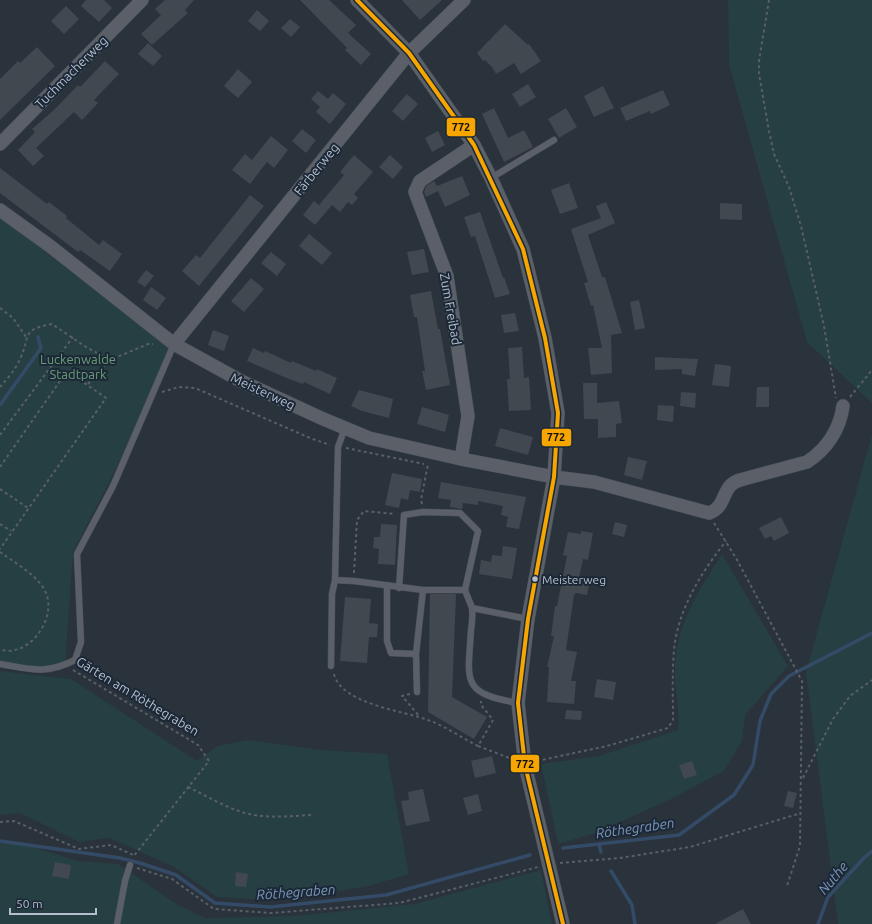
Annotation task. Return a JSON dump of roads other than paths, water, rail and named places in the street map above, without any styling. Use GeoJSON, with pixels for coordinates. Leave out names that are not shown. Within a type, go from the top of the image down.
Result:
{"type":"FeatureCollection","features":[{"type":"Feature","properties":{"kind":"street","name":"Tuchmacherweg"},"geometry":{"type":"LineString","coordinates":[[0,144],[142,0]]}},
{"type":"Feature","properties":{"kind":"street"},"geometry":{"type":"LineString","coordinates":[[357,0],[409,54],[474,146],[492,178],[523,249],[545,338],[558,413],[554,477],[528,619],[518,703],[525,764],[550,864],[563,924]]}},
{"type":"Feature","properties":{"kind":"street","name":"Färberweg"},"geometry":{"type":"LineString","coordinates":[[174,344],[409,54],[464,0]]}},
{"type":"Feature","properties":{"kind":"street","name":"Zum Freibad"},"geometry":{"type":"LineString","coordinates":[[461,459],[468,416],[447,276],[415,192],[420,181],[474,146]]}},
{"type":"Feature","properties":{"kind":"street","name":"Meisterweg"},"geometry":{"type":"LineString","coordinates":[[0,210],[50,246],[174,344],[241,382],[369,438],[461,459],[554,477],[594,482],[709,513],[715,511],[722,503],[731,484],[740,480],[807,462],[816,456],[836,432],[841,420],[840,403]]}},
{"type":"Feature","properties":{"kind":"lane"},"geometry":{"type":"LineString","coordinates":[[492,178],[554,140]]}},
{"type":"Feature","properties":{"kind":"lane","name":"Gärten am Röthegraben"},"geometry":{"type":"LineString","coordinates":[[0,664],[42,671],[65,665],[75,660],[81,642],[77,554],[113,486],[174,344]]}},
{"type":"Feature","properties":{"kind":"lane"},"geometry":{"type":"LineString","coordinates":[[331,666],[332,594],[335,580],[338,447],[345,428]]}},
{"type":"Feature","properties":{"kind":"lane"},"geometry":{"type":"LineString","coordinates":[[400,588],[404,515],[423,512],[460,513],[478,531],[465,590],[472,608],[470,678],[472,684],[483,694],[493,699],[518,703]]}},
{"type":"Feature","properties":{"kind":"lane"},"geometry":{"type":"LineString","coordinates":[[335,580],[423,590],[465,590]]}},
{"type":"Feature","properties":{"kind":"lane"},"geometry":{"type":"LineString","coordinates":[[387,585],[387,641],[391,653],[416,654]]}},
{"type":"Feature","properties":{"kind":"lane"},"geometry":{"type":"LineString","coordinates":[[417,692],[416,654],[423,590]]}},
{"type":"Feature","properties":{"kind":"lane"},"geometry":{"type":"LineString","coordinates":[[472,608],[528,619]]}},
{"type":"Feature","properties":{"kind":"lane"},"geometry":{"type":"LineString","coordinates":[[116,924],[124,881],[130,865]]}},
{"type":"Feature","properties":{"kind":"waterway"},"geometry":{"type":"LineString","coordinates":[[0,405],[41,348],[38,337]]}},
{"type":"Feature","properties":{"kind":"waterway","name":"Röthegraben"},"geometry":{"type":"LineString","coordinates":[[563,848],[679,835],[734,795],[753,765],[760,721],[771,694],[789,676],[872,633]]}},
{"type":"Feature","properties":{"kind":"waterway","name":"Röthegraben"},"geometry":{"type":"LineString","coordinates":[[0,841],[120,858],[176,875],[215,903],[270,907],[386,895],[530,855]]}},
{"type":"Feature","properties":{"kind":"waterway"},"geometry":{"type":"LineString","coordinates":[[599,844],[601,852]]}},
{"type":"Feature","properties":{"kind":"waterway","name":"Nuthe"},"geometry":{"type":"LineString","coordinates":[[818,924],[828,897],[872,851]]}},
{"type":"Feature","properties":{"kind":"waterway"},"geometry":{"type":"LineString","coordinates":[[611,871],[632,905],[635,924]]}},
{"type":"Feature","properties":{"kind":"place","name":"Meisterweg"},"geometry":{"type":"Point","coordinates":[535,579]}},
{"type":"Feature","properties":{"kind":"park label","name":"Luckenwalde Stadtpark"},"geometry":{"type":"Point","coordinates":[78,366]}}]}
